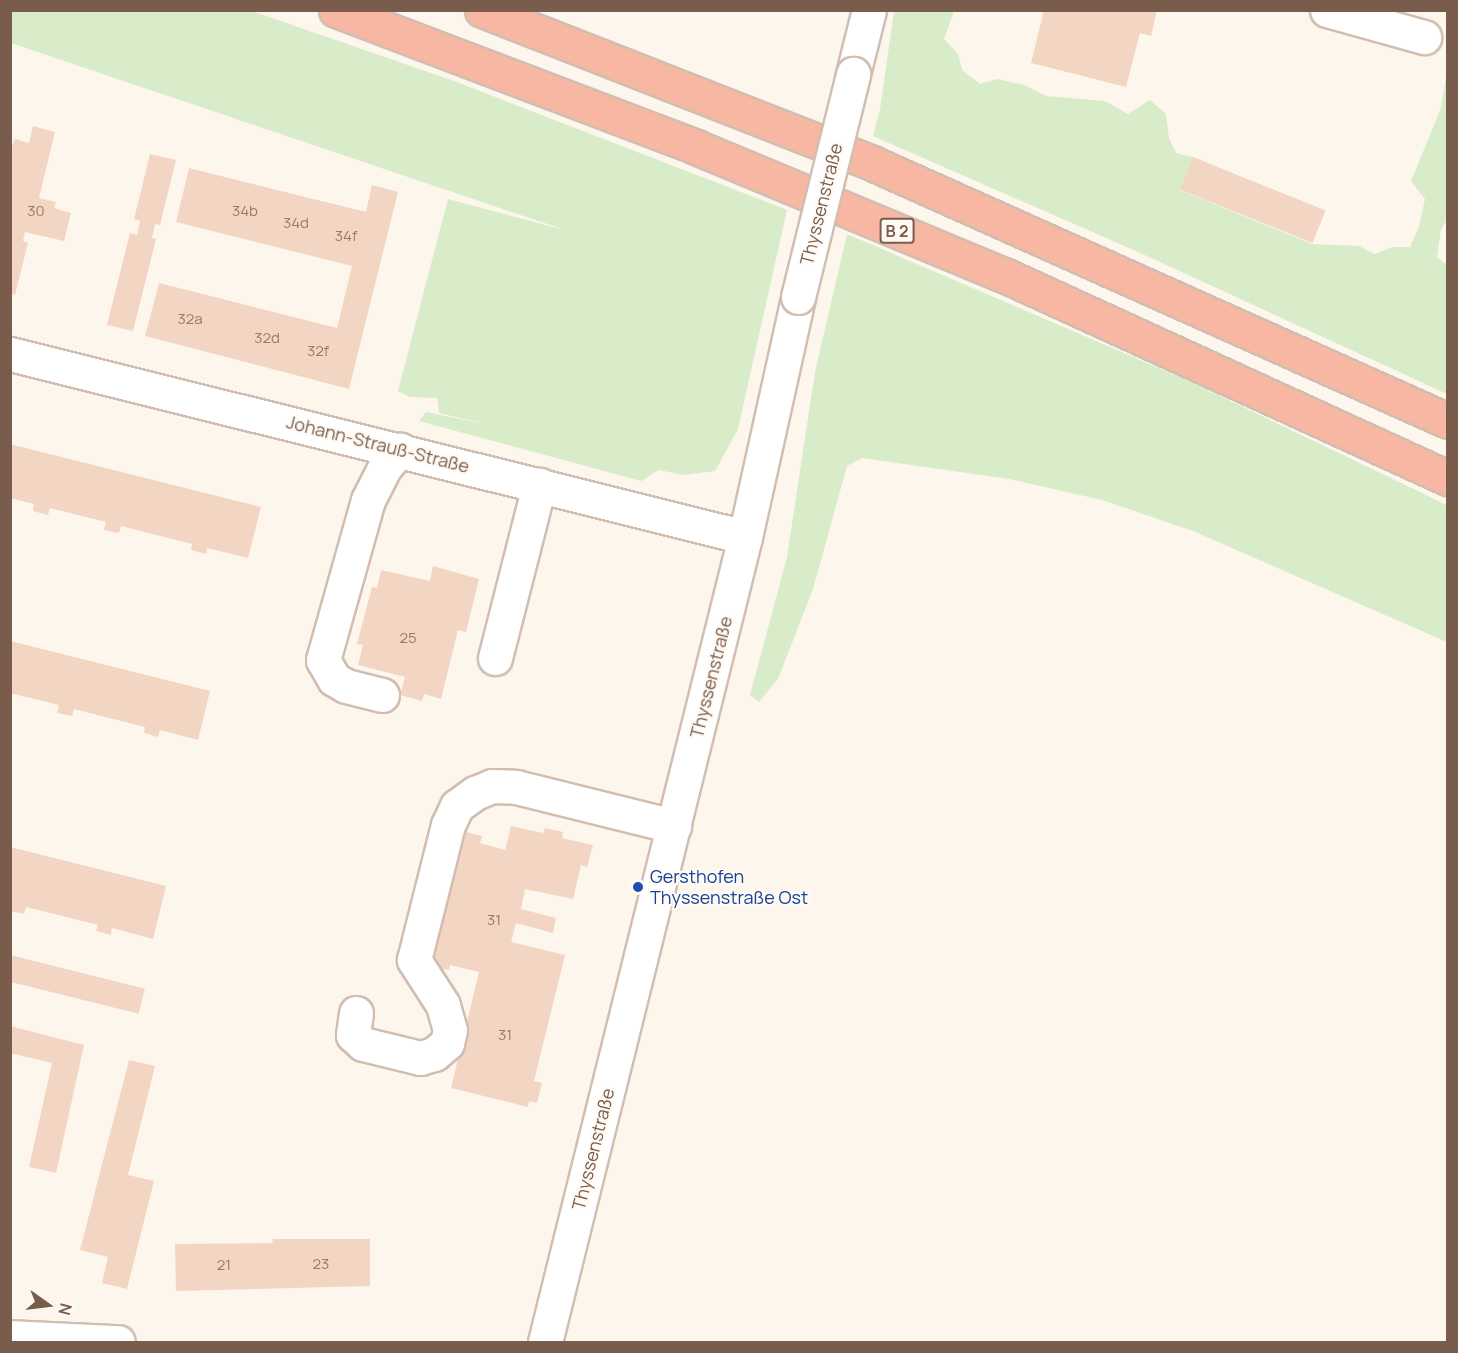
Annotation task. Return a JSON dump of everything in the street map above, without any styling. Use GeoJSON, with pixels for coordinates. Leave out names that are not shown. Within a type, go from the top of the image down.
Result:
{"type":"FeatureCollection","features":[{"type":"Feature","properties":{"kind":"highway","name":"B 2"},"geometry":{"type":"LineString","coordinates":[[336,10],[696,147],[1004,275],[1448,478]]}},
{"type":"Feature","properties":{"kind":"highway"},"geometry":{"type":"LineString","coordinates":[[482,10],[872,163],[1448,421]]}},
{"type":"Feature","properties":{"kind":"street","name":"Thyssenstraße"},"geometry":{"type":"LineString","coordinates":[[545,1342],[745,537],[798,297],[869,10]]}},
{"type":"Feature","properties":{"kind":"street"},"geometry":{"type":"LineString","coordinates":[[1328,10],[1424,37]]}},
{"type":"Feature","properties":{"kind":"street","name":"Johann-Strauß-Straße"},"geometry":{"type":"LineString","coordinates":[[10,354],[400,449],[745,537]]}},
{"type":"Feature","properties":{"kind":"street"},"geometry":{"type":"LineString","coordinates":[[382,695],[346,686],[334,679],[323,660],[368,500],[385,467],[400,449]]}},
{"type":"Feature","properties":{"kind":"street"},"geometry":{"type":"LineString","coordinates":[[495,658],[539,485]]}},
{"type":"Feature","properties":{"kind":"street"},"geometry":{"type":"LineString","coordinates":[[356,1013],[353,1035],[363,1044],[420,1058],[434,1054],[447,1043],[450,1030],[443,1005],[414,960],[448,825],[458,806],[475,793],[492,786],[516,788],[674,826]]}},
{"type":"Feature","properties":{"kind":"street"},"geometry":{"type":"LineString","coordinates":[[10,1337],[118,1342]]}},
{"type":"Feature","properties":{"kind":"green space"},"geometry":{"type":"Polygon","coordinates":[[[11,10],[252,11],[454,81],[787,210],[738,429],[715,471],[683,475],[659,470],[641,481],[419,421],[426,412],[489,425],[439,413],[437,398],[410,397],[398,391],[448,199],[568,231],[11,43],[11,10]]]}},
{"type":"Feature","properties":{"kind":"green space"},"geometry":{"type":"Polygon","coordinates":[[[894,11],[954,11],[944,39],[958,54],[962,70],[980,84],[997,79],[1024,85],[1047,96],[1105,101],[1128,114],[1150,100],[1166,114],[1169,138],[1176,153],[1193,157],[1180,190],[1312,244],[1359,246],[1375,254],[1392,247],[1410,247],[1419,227],[1425,199],[1411,181],[1441,108],[1447,70],[1447,220],[1441,229],[1437,257],[1447,265],[1447,394],[1138,252],[873,136],[880,109],[894,11]]]}},
{"type":"Feature","properties":{"kind":"green space"},"geometry":{"type":"Polygon","coordinates":[[[847,234],[1187,380],[1447,505],[1447,642],[1193,531],[1102,500],[1009,479],[862,458],[847,466],[813,589],[778,679],[759,702],[750,695],[787,557],[815,372],[847,234]]]}},
{"type":"Feature","properties":{"kind":"building"},"geometry":{"type":"Polygon","coordinates":[[[1044,10],[1157,10],[1151,36],[1140,33],[1126,87],[1031,63],[1044,10]]]}},
{"type":"Feature","properties":{"kind":"building"},"geometry":{"type":"Polygon","coordinates":[[[33,126],[55,132],[39,198],[56,202],[54,208],[71,213],[64,241],[25,232],[23,241],[28,243],[15,295],[10,293],[10,151],[15,139],[29,143],[33,126]]]}},
{"type":"Feature","properties":{"kind":"building"},"geometry":{"type":"Polygon","coordinates":[[[150,154],[176,160],[160,225],[155,224],[152,238],[156,239],[133,331],[107,325],[130,233],[137,235],[140,221],[134,219],[150,154]]]}},
{"type":"Feature","properties":{"kind":"building"},"geometry":{"type":"Polygon","coordinates":[[[1193,157],[1326,211],[1312,243],[1180,189],[1193,157]]]}},
{"type":"Feature","properties":{"kind":"building"},"geometry":{"type":"Polygon","coordinates":[[[189,168],[366,212],[372,185],[398,192],[349,389],[145,336],[159,283],[337,328],[352,266],[176,222],[189,168]]]}},
{"type":"Feature","properties":{"kind":"building"},"geometry":{"type":"Polygon","coordinates":[[[10,444],[261,507],[248,558],[207,548],[206,554],[191,550],[192,544],[121,526],[119,533],[104,530],[106,522],[50,508],[48,515],[33,511],[34,504],[10,498],[10,444]]]}},
{"type":"Feature","properties":{"kind":"building"},"geometry":{"type":"Polygon","coordinates":[[[433,566],[479,579],[466,632],[458,630],[441,699],[424,694],[422,701],[400,695],[405,677],[358,665],[363,645],[357,644],[372,587],[377,588],[381,570],[430,581],[433,566]]]}},
{"type":"Feature","properties":{"kind":"building"},"geometry":{"type":"Polygon","coordinates":[[[10,641],[210,691],[198,740],[160,730],[158,737],[144,733],[145,727],[74,709],[72,716],[57,713],[59,705],[10,693],[10,641]]]}},
{"type":"Feature","properties":{"kind":"building"},"geometry":{"type":"Polygon","coordinates":[[[511,826],[543,833],[545,828],[563,832],[562,838],[593,845],[587,867],[581,865],[573,899],[525,889],[521,909],[556,918],[553,933],[516,923],[511,942],[565,955],[534,1081],[542,1083],[537,1103],[529,1101],[528,1107],[451,1088],[479,972],[450,965],[449,970],[429,966],[462,831],[482,836],[480,843],[505,850],[511,826]]]}},
{"type":"Feature","properties":{"kind":"building"},"geometry":{"type":"Polygon","coordinates":[[[10,847],[166,886],[153,939],[112,928],[111,935],[96,931],[98,925],[26,907],[24,914],[10,911],[10,847]]]}},
{"type":"Feature","properties":{"kind":"building"},"geometry":{"type":"Polygon","coordinates":[[[10,955],[145,989],[139,1014],[10,982],[10,955]]]}},
{"type":"Feature","properties":{"kind":"building"},"geometry":{"type":"Polygon","coordinates":[[[10,1026],[84,1045],[56,1173],[29,1167],[52,1063],[10,1053],[10,1026]]]}},
{"type":"Feature","properties":{"kind":"building"},"geometry":{"type":"Polygon","coordinates":[[[129,1060],[155,1066],[128,1175],[154,1181],[127,1289],[102,1283],[108,1257],[80,1250],[129,1060]]]}},
{"type":"Feature","properties":{"kind":"building"},"geometry":{"type":"Polygon","coordinates":[[[272,1239],[370,1239],[370,1286],[176,1291],[175,1244],[273,1243],[272,1239]]]}},
{"type":"Feature","properties":{"kind":"place","name":"Gersthofen Thyssenstraße Ost"},"geometry":{"type":"Point","coordinates":[638,887]}}]}
